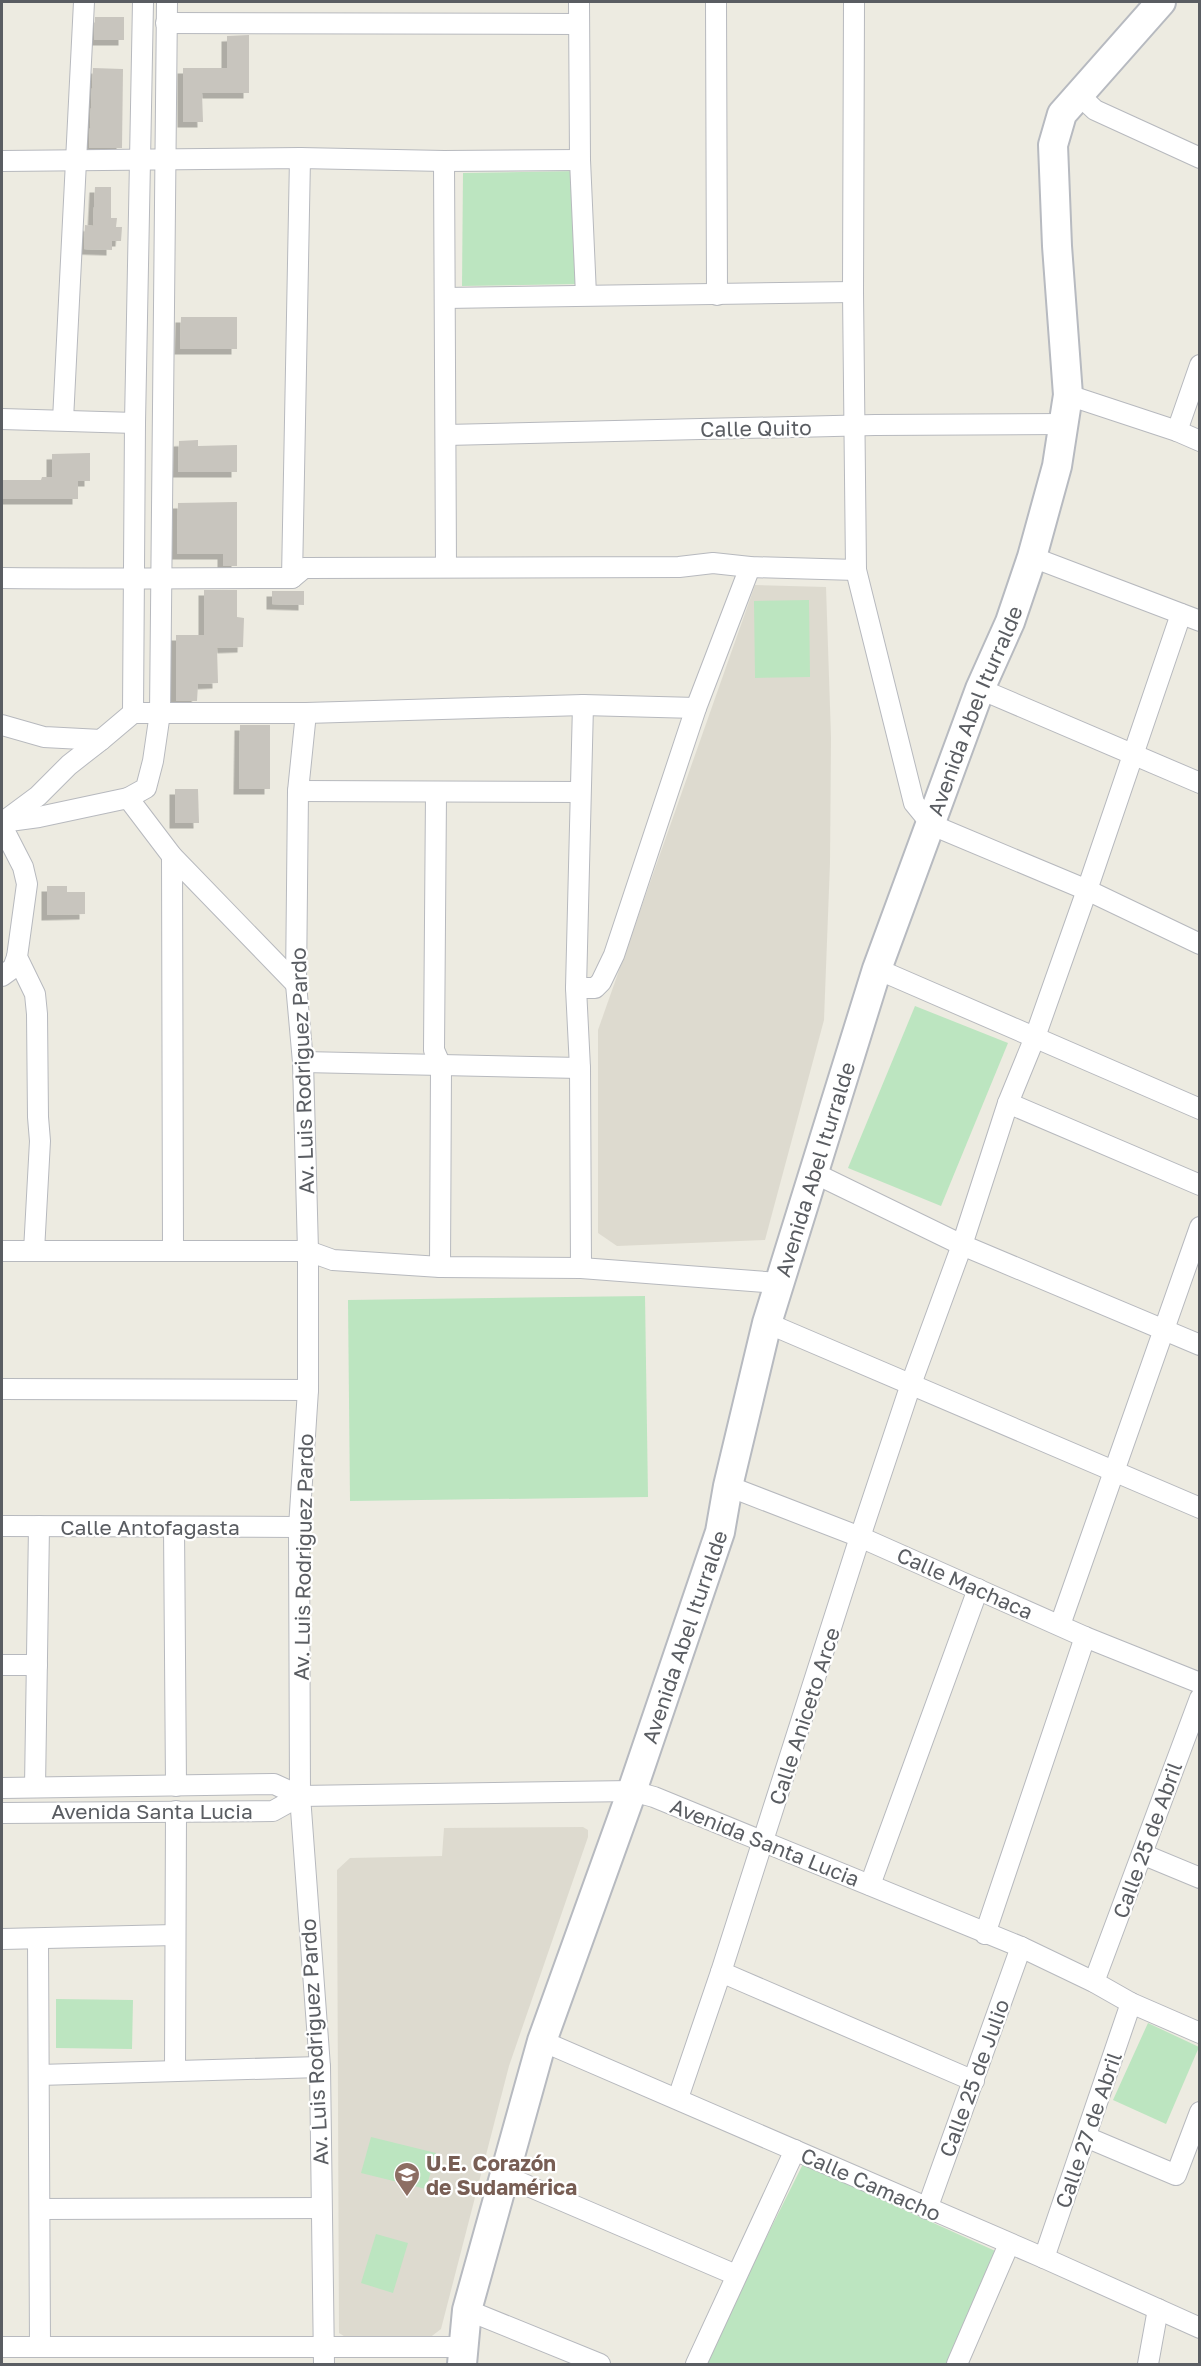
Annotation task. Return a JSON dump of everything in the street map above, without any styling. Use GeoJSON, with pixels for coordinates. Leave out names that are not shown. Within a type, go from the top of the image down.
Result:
{"type":"FeatureCollection","features":[{"type":"Feature","properties":{"kind":"street"},"geometry":{"type":"LineString","coordinates":[[63,420],[84,2]]}},
{"type":"Feature","properties":{"kind":"street"},"geometry":{"type":"LineString","coordinates":[[133,712],[135,423],[142,160],[143,2]]}},
{"type":"Feature","properties":{"kind":"street"},"geometry":{"type":"LineString","coordinates":[[2,823],[128,798],[146,788],[153,761],[160,713],[167,2]]}},
{"type":"Feature","properties":{"kind":"street"},"geometry":{"type":"LineString","coordinates":[[579,2],[580,160],[586,295]]}},
{"type":"Feature","properties":{"kind":"street"},"geometry":{"type":"LineString","coordinates":[[716,2],[717,295]]}},
{"type":"Feature","properties":{"kind":"street"},"geometry":{"type":"LineString","coordinates":[[854,2],[853,292],[856,570],[914,803],[932,825],[1087,890],[1200,944]]}},
{"type":"Feature","properties":{"kind":"street","name":"Avenida Abel Iturralde"},"geometry":{"type":"LineString","coordinates":[[463,2356],[468,2310],[542,2041],[632,1791],[720,1532],[728,1486],[767,1323],[779,1283],[878,969],[980,689],[1010,622],[1032,557],[1057,466],[1068,395],[1057,246],[1053,145],[1062,114],[1161,2]]}},
{"type":"Feature","properties":{"kind":"street"},"geometry":{"type":"LineString","coordinates":[[166,23],[578,24]]}},
{"type":"Feature","properties":{"kind":"street"},"geometry":{"type":"LineString","coordinates":[[1078,94],[1095,110],[1200,158]]}},
{"type":"Feature","properties":{"kind":"street"},"geometry":{"type":"LineString","coordinates":[[2,161],[300,158],[444,161],[580,160]]}},
{"type":"Feature","properties":{"kind":"street"},"geometry":{"type":"LineString","coordinates":[[292,578],[300,158]]}},
{"type":"Feature","properties":{"kind":"street"},"geometry":{"type":"LineString","coordinates":[[444,161],[446,567]]}},
{"type":"Feature","properties":{"kind":"street"},"geometry":{"type":"LineString","coordinates":[[445,298],[853,292]]}},
{"type":"Feature","properties":{"kind":"street"},"geometry":{"type":"LineString","coordinates":[[1177,431],[1200,365]]}},
{"type":"Feature","properties":{"kind":"street"},"geometry":{"type":"LineString","coordinates":[[1068,395],[1177,431],[1200,441]]}},
{"type":"Feature","properties":{"kind":"street"},"geometry":{"type":"LineString","coordinates":[[2,419],[135,423]]}},
{"type":"Feature","properties":{"kind":"street","name":"Calle Quito"},"geometry":{"type":"LineString","coordinates":[[446,435],[1065,424]]}},
{"type":"Feature","properties":{"kind":"street"},"geometry":{"type":"LineString","coordinates":[[1032,557],[1200,621]]}},
{"type":"Feature","properties":{"kind":"street"},"geometry":{"type":"LineString","coordinates":[[2,578],[134,580],[162,577],[292,578],[304,568],[680,567],[713,563],[750,567],[856,570]]}},
{"type":"Feature","properties":{"kind":"street"},"geometry":{"type":"LineString","coordinates":[[576,988],[595,988],[601,982],[614,955],[696,708],[750,567]]}},
{"type":"Feature","properties":{"kind":"street","name":"Calle Aniceto Arce"},"geometry":{"type":"LineString","coordinates":[[678,2098],[764,1841],[911,1384],[962,1245],[1008,1103],[1035,1037],[1087,890],[1181,614]]}},
{"type":"Feature","properties":{"kind":"street"},"geometry":{"type":"LineString","coordinates":[[980,689],[1200,783]]}},
{"type":"Feature","properties":{"kind":"street"},"geometry":{"type":"LineString","coordinates":[[2,823],[38,796],[69,765],[133,712],[306,712],[583,705],[696,708]]}},
{"type":"Feature","properties":{"kind":"street"},"geometry":{"type":"LineString","coordinates":[[581,1268],[576,988],[583,705]]}},
{"type":"Feature","properties":{"kind":"street","name":"Av. Luis Rodriguez Pardo"},"geometry":{"type":"LineString","coordinates":[[306,712],[298,791],[296,984],[303,1062],[308,1251],[308,1390],[299,1527],[300,1796],[320,2067],[324,2356]]}},
{"type":"Feature","properties":{"kind":"street"},"geometry":{"type":"LineString","coordinates":[[2,725],[44,737],[101,740]]}},
{"type":"Feature","properties":{"kind":"street"},"geometry":{"type":"LineString","coordinates":[[298,791],[580,792]]}},
{"type":"Feature","properties":{"kind":"street"},"geometry":{"type":"LineString","coordinates":[[436,793],[434,1050],[441,1066],[440,1267]]}},
{"type":"Feature","properties":{"kind":"street"},"geometry":{"type":"LineString","coordinates":[[128,798],[172,856],[296,984]]}},
{"type":"Feature","properties":{"kind":"street"},"geometry":{"type":"LineString","coordinates":[[2,823],[23,867],[27,884],[17,957],[13,968],[2,976]]}},
{"type":"Feature","properties":{"kind":"street"},"geometry":{"type":"LineString","coordinates":[[172,856],[173,1250]]}},
{"type":"Feature","properties":{"kind":"street"},"geometry":{"type":"LineString","coordinates":[[17,957],[35,994],[39,1038],[40,1141],[34,1251]]}},
{"type":"Feature","properties":{"kind":"street"},"geometry":{"type":"LineString","coordinates":[[878,969],[1200,1109]]}},
{"type":"Feature","properties":{"kind":"street"},"geometry":{"type":"LineString","coordinates":[[303,1062],[579,1068]]}},
{"type":"Feature","properties":{"kind":"street"},"geometry":{"type":"LineString","coordinates":[[1008,1103],[1200,1185]]}},
{"type":"Feature","properties":{"kind":"street"},"geometry":{"type":"LineString","coordinates":[[814,1173],[962,1245],[1200,1345]]}},
{"type":"Feature","properties":{"kind":"street"},"geometry":{"type":"LineString","coordinates":[[1060,1625],[1200,1227]]}},
{"type":"Feature","properties":{"kind":"street"},"geometry":{"type":"LineString","coordinates":[[2,1251],[308,1251],[333,1260],[440,1267],[581,1268],[779,1283]]}},
{"type":"Feature","properties":{"kind":"street"},"geometry":{"type":"LineString","coordinates":[[767,1323],[1116,1470],[1200,1508]]}},
{"type":"Feature","properties":{"kind":"street"},"geometry":{"type":"LineString","coordinates":[[2,1389],[308,1390]]}},
{"type":"Feature","properties":{"kind":"street","name":"Calle Machaca"},"geometry":{"type":"LineString","coordinates":[[728,1486],[860,1537],[1085,1636],[1200,1683]]}},
{"type":"Feature","properties":{"kind":"street","name":"Calle Antofagasta"},"geometry":{"type":"LineString","coordinates":[[2,1526],[299,1527]]}},
{"type":"Feature","properties":{"kind":"street"},"geometry":{"type":"LineString","coordinates":[[35,1787],[39,1526]]}},
{"type":"Feature","properties":{"kind":"street"},"geometry":{"type":"LineString","coordinates":[[174,1527],[176,1786]]}},
{"type":"Feature","properties":{"kind":"street"},"geometry":{"type":"LineString","coordinates":[[870,1885],[978,1589]]}},
{"type":"Feature","properties":{"kind":"street"},"geometry":{"type":"LineString","coordinates":[[985,1934],[1085,1636]]}},
{"type":"Feature","properties":{"kind":"street"},"geometry":{"type":"LineString","coordinates":[[2,1665],[37,1665]]}},
{"type":"Feature","properties":{"kind":"street","name":"Calle 25 de Abril"},"geometry":{"type":"LineString","coordinates":[[1094,1982],[1200,1698]]}},
{"type":"Feature","properties":{"kind":"street","name":"Avenida Santa Lucia"},"geometry":{"type":"LineString","coordinates":[[2,1788],[274,1784],[300,1796],[632,1791],[654,1797],[764,1841],[1021,1947],[1094,1982],[1131,2003],[1200,2033]]}},
{"type":"Feature","properties":{"kind":"street","name":"Avenida Santa Lucia"},"geometry":{"type":"LineString","coordinates":[[2,1813],[273,1810],[300,1796]]}},
{"type":"Feature","properties":{"kind":"street"},"geometry":{"type":"LineString","coordinates":[[175,2071],[176,1811]]}},
{"type":"Feature","properties":{"kind":"street"},"geometry":{"type":"LineString","coordinates":[[1142,1854],[1200,1878]]}},
{"type":"Feature","properties":{"kind":"street"},"geometry":{"type":"LineString","coordinates":[[2,1939],[38,1940],[175,1935]]}},
{"type":"Feature","properties":{"kind":"street"},"geometry":{"type":"LineString","coordinates":[[38,1940],[40,2347]]}},
{"type":"Feature","properties":{"kind":"street","name":"Calle 25 de Julio"},"geometry":{"type":"LineString","coordinates":[[927,2209],[1021,1947]]}},
{"type":"Feature","properties":{"kind":"street"},"geometry":{"type":"LineString","coordinates":[[721,1972],[974,2081]]}},
{"type":"Feature","properties":{"kind":"street","name":"Calle 27 de Abril"},"geometry":{"type":"LineString","coordinates":[[1044,2258],[1131,2003]]}},
{"type":"Feature","properties":{"kind":"street","name":"Calle Camacho"},"geometry":{"type":"LineString","coordinates":[[542,2041],[678,2098],[1200,2328]]}},
{"type":"Feature","properties":{"kind":"street"},"geometry":{"type":"LineString","coordinates":[[39,2075],[320,2067]]}},
{"type":"Feature","properties":{"kind":"street"},"geometry":{"type":"LineString","coordinates":[[1086,2137],[1176,2175],[1200,2112]]}},
{"type":"Feature","properties":{"kind":"street"},"geometry":{"type":"LineString","coordinates":[[696,2364],[795,2151]]}},
{"type":"Feature","properties":{"kind":"street"},"geometry":{"type":"LineString","coordinates":[[505,2176],[736,2275]]}},
{"type":"Feature","properties":{"kind":"street"},"geometry":{"type":"LineString","coordinates":[[40,2209],[321,2208]]}},
{"type":"Feature","properties":{"kind":"street"},"geometry":{"type":"LineString","coordinates":[[957,2364],[1009,2244]]}},
{"type":"Feature","properties":{"kind":"street"},"geometry":{"type":"LineString","coordinates":[[468,2310],[600,2364]]}},
{"type":"Feature","properties":{"kind":"street"},"geometry":{"type":"LineString","coordinates":[[1148,2364],[1158,2310]]}},
{"type":"Feature","properties":{"kind":"street"},"geometry":{"type":"LineString","coordinates":[[2,2347],[174,2355],[463,2356]]}},
{"type":"Feature","properties":{"kind":"shaded area"},"geometry":{"type":"Polygon","coordinates":[[[755,585],[826,587],[831,737],[830,863],[824,1020],[765,1240],[617,1246],[598,1233],[598,1030],[755,585]]]}},
{"type":"Feature","properties":{"kind":"shaded area","name":"U.E. Corazón de Sudamérica"},"geometry":{"type":"Polygon","coordinates":[[[583,1827],[588,1830],[588,1837],[509,2066],[441,2329],[428,2339],[347,2338],[339,2333],[337,1870],[350,1858],[442,1856],[444,1828],[583,1827]]]}},
{"type":"Feature","properties":{"kind":"green space"},"geometry":{"type":"Polygon","coordinates":[[[580,171],[581,284],[462,286],[463,173],[580,171]]]}},
{"type":"Feature","properties":{"kind":"green space"},"geometry":{"type":"Polygon","coordinates":[[[809,600],[810,677],[755,678],[754,601],[809,600]]]}},
{"type":"Feature","properties":{"kind":"green space"},"geometry":{"type":"Polygon","coordinates":[[[915,1006],[1008,1043],[941,1206],[848,1168],[915,1006]]]}},
{"type":"Feature","properties":{"kind":"green space"},"geometry":{"type":"Polygon","coordinates":[[[645,1296],[648,1497],[350,1501],[348,1300],[645,1296]]]}},
{"type":"Feature","properties":{"kind":"green space"},"geometry":{"type":"Polygon","coordinates":[[[56,1999],[133,2000],[132,2049],[56,2048],[56,1999]]]}},
{"type":"Feature","properties":{"kind":"green space"},"geometry":{"type":"Polygon","coordinates":[[[1148,2023],[1199,2047],[1166,2124],[1113,2100],[1148,2023]]]}},
{"type":"Feature","properties":{"kind":"green space"},"geometry":{"type":"Polygon","coordinates":[[[371,2137],[436,2153],[426,2189],[361,2173],[371,2137]]]}},
{"type":"Feature","properties":{"kind":"green space"},"geometry":{"type":"Polygon","coordinates":[[[803,2164],[1002,2254],[949,2364],[703,2364],[803,2164]]]}},
{"type":"Feature","properties":{"kind":"green space"},"geometry":{"type":"Polygon","coordinates":[[[376,2234],[408,2243],[393,2293],[361,2283],[376,2234]]]}},
{"type":"Feature","properties":{"kind":"building"},"geometry":{"type":"Polygon","coordinates":[[[95,17],[124,17],[124,40],[94,40],[95,17]]]}},
{"type":"Feature","properties":{"kind":"building"},"geometry":{"type":"Polygon","coordinates":[[[249,35],[249,93],[202,93],[203,122],[183,122],[183,68],[227,68],[227,36],[249,35]]]}},
{"type":"Feature","properties":{"kind":"building"},"geometry":{"type":"Polygon","coordinates":[[[93,68],[123,69],[122,148],[89,148],[93,68]]]}},
{"type":"Feature","properties":{"kind":"building"},"geometry":{"type":"Polygon","coordinates":[[[95,187],[111,187],[111,218],[117,218],[116,227],[122,227],[121,241],[112,241],[112,250],[84,249],[85,225],[93,226],[95,187]]]}},
{"type":"Feature","properties":{"kind":"building"},"geometry":{"type":"Polygon","coordinates":[[[181,317],[237,317],[237,349],[180,349],[181,317]]]}},
{"type":"Feature","properties":{"kind":"building"},"geometry":{"type":"Polygon","coordinates":[[[198,440],[198,446],[237,445],[237,472],[178,472],[179,441],[198,440]]]}},
{"type":"Feature","properties":{"kind":"building"},"geometry":{"type":"Polygon","coordinates":[[[90,453],[90,481],[78,481],[78,499],[2,499],[2,480],[41,480],[42,477],[52,477],[52,454],[90,453]]]}},
{"type":"Feature","properties":{"kind":"building"},"geometry":{"type":"Polygon","coordinates":[[[237,502],[237,566],[223,566],[223,554],[177,554],[178,503],[237,502]]]}},
{"type":"Feature","properties":{"kind":"building"},"geometry":{"type":"Polygon","coordinates":[[[204,590],[237,590],[237,617],[244,618],[243,647],[217,648],[218,683],[198,684],[197,701],[176,701],[176,635],[204,635],[204,590]]]}},
{"type":"Feature","properties":{"kind":"building"},"geometry":{"type":"Polygon","coordinates":[[[272,591],[304,591],[304,605],[272,604],[272,591]]]}},
{"type":"Feature","properties":{"kind":"building"},"geometry":{"type":"Polygon","coordinates":[[[240,725],[270,725],[270,789],[239,789],[240,725]]]}},
{"type":"Feature","properties":{"kind":"building"},"geometry":{"type":"Polygon","coordinates":[[[175,789],[198,789],[199,823],[175,823],[175,789]]]}},
{"type":"Feature","properties":{"kind":"building"},"geometry":{"type":"Polygon","coordinates":[[[47,886],[67,886],[67,892],[85,892],[85,914],[47,915],[47,886]]]}},
{"type":"Feature","properties":{"kind":"place","name":"U.E. Corazón de Sudamérica"},"geometry":{"type":"Point","coordinates":[407,2198]}}]}
